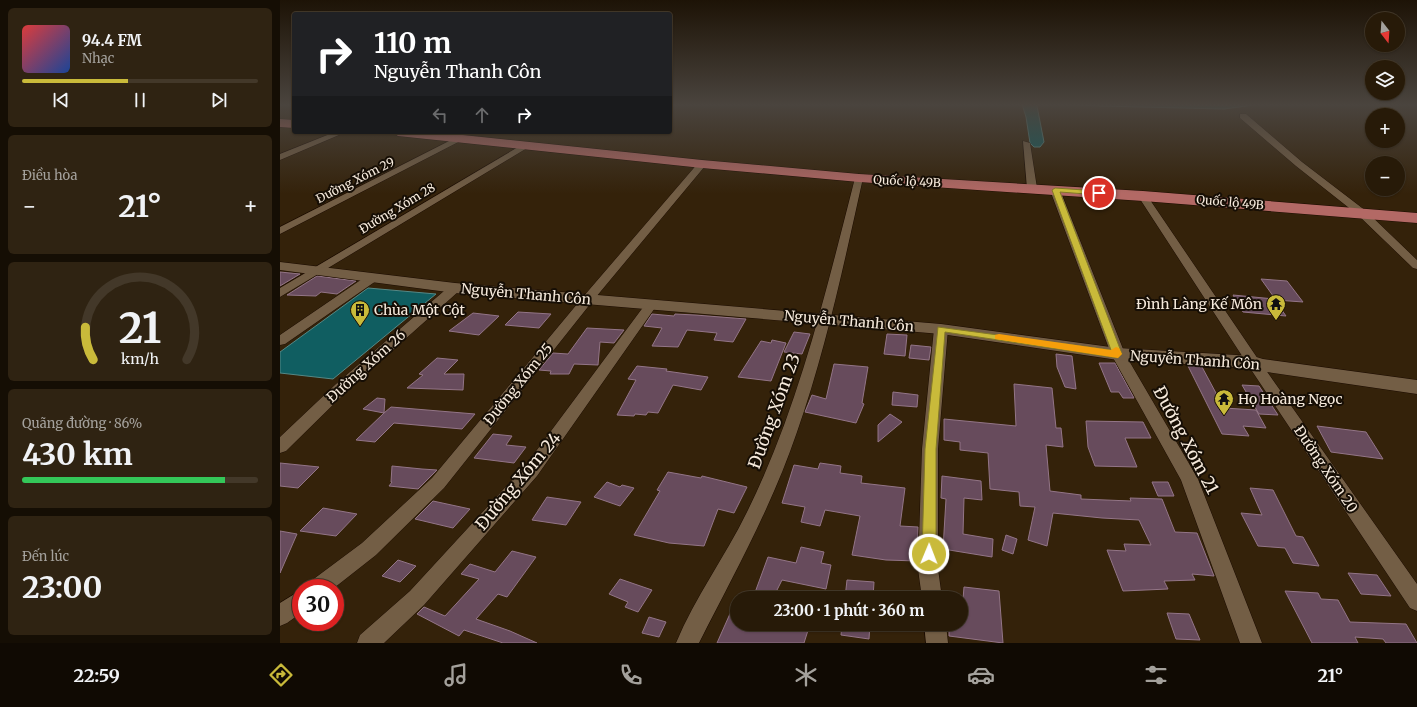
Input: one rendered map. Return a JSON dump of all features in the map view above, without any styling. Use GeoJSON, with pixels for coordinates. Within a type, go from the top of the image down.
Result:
{"type":"FeatureCollection","features":[{"type":"Feature","properties":{"kind":"main road","name":"Quốc lộ 49B"},"geometry":{"type":"LineString","coordinates":[[419,134],[702,164],[859,178],[1032,188],[1417,218]]}},
{"type":"Feature","properties":{"kind":"street"},"geometry":{"type":"LineString","coordinates":[[280,158],[337,134]]}},
{"type":"Feature","properties":{"kind":"street"},"geometry":{"type":"LineString","coordinates":[[1265,134],[1299,164],[1362,213],[1417,266]]}},
{"type":"Feature","properties":{"kind":"street","name":"Đường Xóm 29"},"geometry":{"type":"LineString","coordinates":[[280,231],[462,138]]}},
{"type":"Feature","properties":{"kind":"street"},"geometry":{"type":"LineString","coordinates":[[1026,143],[1032,188]]}},
{"type":"Feature","properties":{"kind":"street","name":"Đường Xóm 28"},"geometry":{"type":"LineString","coordinates":[[280,293],[528,145]]}},
{"type":"Feature","properties":{"kind":"street","name":"Đường Xóm 25"},"geometry":{"type":"LineString","coordinates":[[330,579],[369,549],[438,483],[587,300],[702,164]]}},
{"type":"Feature","properties":{"kind":"street","name":"Đường Xóm 23"},"geometry":{"type":"LineString","coordinates":[[687,643],[755,515],[789,433],[825,320],[859,178]]}},
{"type":"Feature","properties":{"kind":"street","name":"Đường Xóm 21"},"geometry":{"type":"LineString","coordinates":[[1055,190],[1118,354],[1189,479],[1251,643]]}},
{"type":"Feature","properties":{"kind":"street","name":"Đường Xóm 20"},"geometry":{"type":"LineString","coordinates":[[1143,196],[1253,362],[1417,601]]}},
{"type":"Feature","properties":{"kind":"street","name":"Nguyễn Thanh Côn"},"geometry":{"type":"LineString","coordinates":[[280,266],[454,288],[941,329],[1118,354],[1253,362],[1260,365],[1417,387]]}},
{"type":"Feature","properties":{"kind":"street"},"geometry":{"type":"LineString","coordinates":[[280,341],[372,278]]}},
{"type":"Feature","properties":{"kind":"street","name":"Đường Xóm 26"},"geometry":{"type":"LineString","coordinates":[[280,447],[341,388],[454,288]]}},
{"type":"Feature","properties":{"kind":"street","name":"Đường Xóm 24"},"geometry":{"type":"LineString","coordinates":[[368,643],[417,598],[531,471],[651,305]]}},
{"type":"Feature","properties":{"kind":"street"},"geometry":{"type":"LineString","coordinates":[[931,591],[928,569],[930,449],[941,329]]}},
{"type":"Feature","properties":{"kind":"street"},"geometry":{"type":"LineString","coordinates":[[280,616],[292,607]]}},
{"type":"Feature","properties":{"kind":"street"},"geometry":{"type":"LineString","coordinates":[[936,631],[937,643]]}},
{"type":"Feature","properties":{"kind":"water"},"geometry":{"type":"Polygon","coordinates":[[[1029,134],[1042,134],[1044,142],[1040,147],[1034,147],[1030,143],[1029,134]]]}},
{"type":"Feature","properties":{"kind":"water"},"geometry":{"type":"Polygon","coordinates":[[[368,288],[436,294],[333,379],[280,373],[280,352],[368,288]]]}},
{"type":"Feature","properties":{"kind":"building"},"geometry":{"type":"Polygon","coordinates":[[[280,272],[300,274],[280,286],[280,272]]]}},
{"type":"Feature","properties":{"kind":"building"},"geometry":{"type":"Polygon","coordinates":[[[317,276],[356,281],[337,294],[321,292],[316,296],[287,295],[317,276]]]}},
{"type":"Feature","properties":{"kind":"building"},"geometry":{"type":"Polygon","coordinates":[[[1261,279],[1287,281],[1303,302],[1276,300],[1261,279]]]}},
{"type":"Feature","properties":{"kind":"building"},"geometry":{"type":"Polygon","coordinates":[[[1233,295],[1274,299],[1286,316],[1243,312],[1233,295]]]}},
{"type":"Feature","properties":{"kind":"building"},"geometry":{"type":"Polygon","coordinates":[[[518,312],[551,314],[539,328],[505,325],[518,312]]]}},
{"type":"Feature","properties":{"kind":"building"},"geometry":{"type":"Polygon","coordinates":[[[473,313],[499,316],[479,335],[449,331],[473,313]]]}},
{"type":"Feature","properties":{"kind":"building"},"geometry":{"type":"Polygon","coordinates":[[[652,314],[674,316],[675,314],[695,315],[746,319],[733,342],[714,340],[717,333],[687,330],[678,347],[652,346],[662,328],[644,326],[652,314]]]}},
{"type":"Feature","properties":{"kind":"building"},"geometry":{"type":"Polygon","coordinates":[[[587,328],[624,330],[614,343],[600,342],[598,365],[574,364],[569,374],[550,374],[551,371],[539,370],[553,353],[568,354],[587,328]]]}},
{"type":"Feature","properties":{"kind":"building"},"geometry":{"type":"Polygon","coordinates":[[[794,332],[810,334],[802,354],[784,352],[794,332]]]}},
{"type":"Feature","properties":{"kind":"building"},"geometry":{"type":"Polygon","coordinates":[[[887,334],[907,335],[905,356],[884,354],[887,334]]]}},
{"type":"Feature","properties":{"kind":"building"},"geometry":{"type":"Polygon","coordinates":[[[772,340],[786,343],[771,381],[738,377],[761,341],[771,343],[772,340]]]}},
{"type":"Feature","properties":{"kind":"building"},"geometry":{"type":"Polygon","coordinates":[[[911,345],[931,347],[929,360],[909,358],[911,345]]]}},
{"type":"Feature","properties":{"kind":"building"},"geometry":{"type":"Polygon","coordinates":[[[1056,354],[1072,356],[1076,389],[1065,387],[1057,367],[1056,354]]]}},
{"type":"Feature","properties":{"kind":"building"},"geometry":{"type":"Polygon","coordinates":[[[437,358],[458,360],[444,374],[464,374],[463,390],[407,388],[423,375],[419,374],[437,358]]]}},
{"type":"Feature","properties":{"kind":"building"},"geometry":{"type":"Polygon","coordinates":[[[1099,363],[1115,363],[1134,398],[1123,398],[1119,392],[1111,392],[1099,363]]]}},
{"type":"Feature","properties":{"kind":"building"},"geometry":{"type":"Polygon","coordinates":[[[834,364],[868,367],[862,403],[864,404],[856,423],[805,412],[812,395],[826,399],[834,364]]]}},
{"type":"Feature","properties":{"kind":"building"},"geometry":{"type":"Polygon","coordinates":[[[637,366],[667,369],[666,371],[708,377],[701,390],[673,385],[658,413],[648,412],[646,415],[635,414],[634,416],[617,415],[636,380],[628,379],[637,366]]]}},
{"type":"Feature","properties":{"kind":"building"},"geometry":{"type":"Polygon","coordinates":[[[1188,366],[1202,367],[1224,408],[1256,410],[1266,428],[1243,426],[1249,436],[1222,434],[1188,366]]]}},
{"type":"Feature","properties":{"kind":"building"},"geometry":{"type":"Polygon","coordinates":[[[1014,384],[1052,388],[1056,428],[1061,428],[1063,447],[1046,445],[1050,491],[1081,495],[1081,499],[1131,501],[1130,498],[1162,499],[1175,532],[1197,533],[1214,576],[1192,574],[1195,580],[1164,581],[1168,589],[1123,591],[1107,550],[1126,551],[1124,544],[1151,545],[1139,520],[1053,513],[1047,546],[1028,540],[1035,507],[1020,506],[1019,492],[990,489],[988,453],[960,450],[960,442],[944,440],[944,419],[1016,426],[1014,384]]]}},
{"type":"Feature","properties":{"kind":"building"},"geometry":{"type":"Polygon","coordinates":[[[1242,385],[1259,386],[1278,415],[1259,414],[1242,385]]]}},
{"type":"Feature","properties":{"kind":"building"},"geometry":{"type":"Polygon","coordinates":[[[893,392],[918,395],[917,407],[892,405],[893,392]]]}},
{"type":"Feature","properties":{"kind":"building"},"geometry":{"type":"Polygon","coordinates":[[[377,398],[385,399],[384,413],[363,409],[377,398]]]}},
{"type":"Feature","properties":{"kind":"building"},"geometry":{"type":"Polygon","coordinates":[[[391,407],[475,414],[462,429],[394,423],[375,442],[356,440],[391,407]]]}},
{"type":"Feature","properties":{"kind":"building"},"geometry":{"type":"Polygon","coordinates":[[[890,414],[902,422],[878,442],[878,425],[890,414]]]}},
{"type":"Feature","properties":{"kind":"building"},"geometry":{"type":"Polygon","coordinates":[[[1086,421],[1143,422],[1151,438],[1125,438],[1137,467],[1095,466],[1088,447],[1086,421]]]}},
{"type":"Feature","properties":{"kind":"building"},"geometry":{"type":"Polygon","coordinates":[[[1317,426],[1366,432],[1383,459],[1331,452],[1317,426]]]}},
{"type":"Feature","properties":{"kind":"building"},"geometry":{"type":"Polygon","coordinates":[[[493,434],[512,436],[506,445],[526,447],[514,463],[474,458],[493,434]]]}},
{"type":"Feature","properties":{"kind":"building"},"geometry":{"type":"Polygon","coordinates":[[[280,463],[319,467],[298,488],[280,486],[280,463]]]}},
{"type":"Feature","properties":{"kind":"building"},"geometry":{"type":"Polygon","coordinates":[[[820,463],[841,466],[840,473],[862,476],[861,483],[905,488],[900,526],[918,527],[917,561],[886,560],[852,555],[860,516],[825,510],[820,526],[801,522],[805,507],[782,503],[794,465],[818,469],[820,463]]]}},
{"type":"Feature","properties":{"kind":"building"},"geometry":{"type":"Polygon","coordinates":[[[392,466],[437,470],[418,489],[389,486],[392,482],[392,466]]]}},
{"type":"Feature","properties":{"kind":"building"},"geometry":{"type":"Polygon","coordinates":[[[668,472],[701,478],[702,476],[747,487],[734,513],[718,509],[704,546],[669,543],[634,535],[660,491],[657,490],[668,472]]]}},
{"type":"Feature","properties":{"kind":"building"},"geometry":{"type":"Polygon","coordinates":[[[942,476],[981,481],[982,500],[964,498],[963,534],[993,539],[992,557],[943,549],[946,499],[941,498],[942,476]]]}},
{"type":"Feature","properties":{"kind":"building"},"geometry":{"type":"Polygon","coordinates":[[[607,482],[620,487],[622,485],[634,488],[620,506],[594,497],[607,482]]]}},
{"type":"Feature","properties":{"kind":"building"},"geometry":{"type":"Polygon","coordinates":[[[1152,482],[1168,482],[1174,496],[1158,496],[1152,482]]]}},
{"type":"Feature","properties":{"kind":"building"},"geometry":{"type":"Polygon","coordinates":[[[1250,488],[1273,490],[1296,536],[1303,537],[1319,566],[1293,563],[1285,548],[1258,546],[1241,513],[1262,515],[1250,488]]]}},
{"type":"Feature","properties":{"kind":"building"},"geometry":{"type":"Polygon","coordinates":[[[547,497],[581,502],[566,525],[532,520],[547,497]]]}},
{"type":"Feature","properties":{"kind":"building"},"geometry":{"type":"Polygon","coordinates":[[[433,501],[470,509],[453,528],[415,519],[433,501]]]}},
{"type":"Feature","properties":{"kind":"building"},"geometry":{"type":"Polygon","coordinates":[[[323,508],[357,514],[336,536],[300,531],[323,508]]]}},
{"type":"Feature","properties":{"kind":"building"},"geometry":{"type":"Polygon","coordinates":[[[280,531],[297,534],[280,573],[280,531]]]}},
{"type":"Feature","properties":{"kind":"building"},"geometry":{"type":"Polygon","coordinates":[[[1006,535],[1017,539],[1013,554],[1002,550],[1006,535]]]}},
{"type":"Feature","properties":{"kind":"building"},"geometry":{"type":"Polygon","coordinates":[[[801,547],[824,552],[821,563],[831,565],[826,589],[782,580],[776,591],[756,591],[768,557],[796,563],[801,547]]]}},
{"type":"Feature","properties":{"kind":"building"},"geometry":{"type":"Polygon","coordinates":[[[512,551],[536,557],[507,597],[498,594],[476,619],[510,631],[537,643],[503,643],[464,630],[459,636],[417,614],[424,607],[445,616],[479,579],[461,574],[470,564],[495,572],[512,551]]]}},
{"type":"Feature","properties":{"kind":"building"},"geometry":{"type":"Polygon","coordinates":[[[398,560],[416,566],[400,582],[382,576],[398,560]]]}},
{"type":"Feature","properties":{"kind":"building"},"geometry":{"type":"Polygon","coordinates":[[[1348,573],[1377,575],[1391,596],[1361,594],[1348,573]]]}},
{"type":"Feature","properties":{"kind":"building"},"geometry":{"type":"Polygon","coordinates":[[[620,579],[652,590],[638,612],[625,607],[628,602],[609,594],[620,579]]]}},
{"type":"Feature","properties":{"kind":"building"},"geometry":{"type":"Polygon","coordinates":[[[847,580],[874,582],[873,591],[846,591],[847,580]]]}},
{"type":"Feature","properties":{"kind":"building"},"geometry":{"type":"Polygon","coordinates":[[[964,587],[999,591],[1003,643],[949,636],[949,631],[968,631],[968,591],[964,591],[964,587]]]}},
{"type":"Feature","properties":{"kind":"building"},"geometry":{"type":"Polygon","coordinates":[[[1285,591],[1318,593],[1321,599],[1338,600],[1350,622],[1406,624],[1417,643],[1386,643],[1383,639],[1355,637],[1358,643],[1312,643],[1285,591]]]}},
{"type":"Feature","properties":{"kind":"building"},"geometry":{"type":"Polygon","coordinates":[[[1167,613],[1189,614],[1200,640],[1176,639],[1167,613]]]}},
{"type":"Feature","properties":{"kind":"building"},"geometry":{"type":"Polygon","coordinates":[[[730,614],[730,631],[808,631],[804,643],[717,643],[730,614]]]}},
{"type":"Feature","properties":{"kind":"building"},"geometry":{"type":"Polygon","coordinates":[[[649,617],[666,622],[659,637],[642,633],[649,617]]]}},
{"type":"Feature","properties":{"kind":"building"},"geometry":{"type":"Polygon","coordinates":[[[841,631],[870,631],[869,639],[841,635],[841,631]]]}},
{"type":"Feature","properties":{"kind":"slow traffic"},"geometry":{"type":"LineString","coordinates":[[999,337],[1118,354],[1116,350]]}},
{"type":"Feature","properties":{"kind":"place","name":"Đình Làng Kế Môn"},"geometry":{"type":"Point","coordinates":[1276,321]}},
{"type":"Feature","properties":{"kind":"place","name":"Chùa Một Cột"},"geometry":{"type":"Point","coordinates":[360,327]}},
{"type":"Feature","properties":{"kind":"place","name":"Họ Hoàng Ngọc"},"geometry":{"type":"Point","coordinates":[1224,416]}},
{"type":"Feature","properties":{"kind":"route"},"geometry":{"type":"LineString","coordinates":[[929,554],[930,449],[941,329],[1118,354],[1055,190],[1099,193]]}}]}
